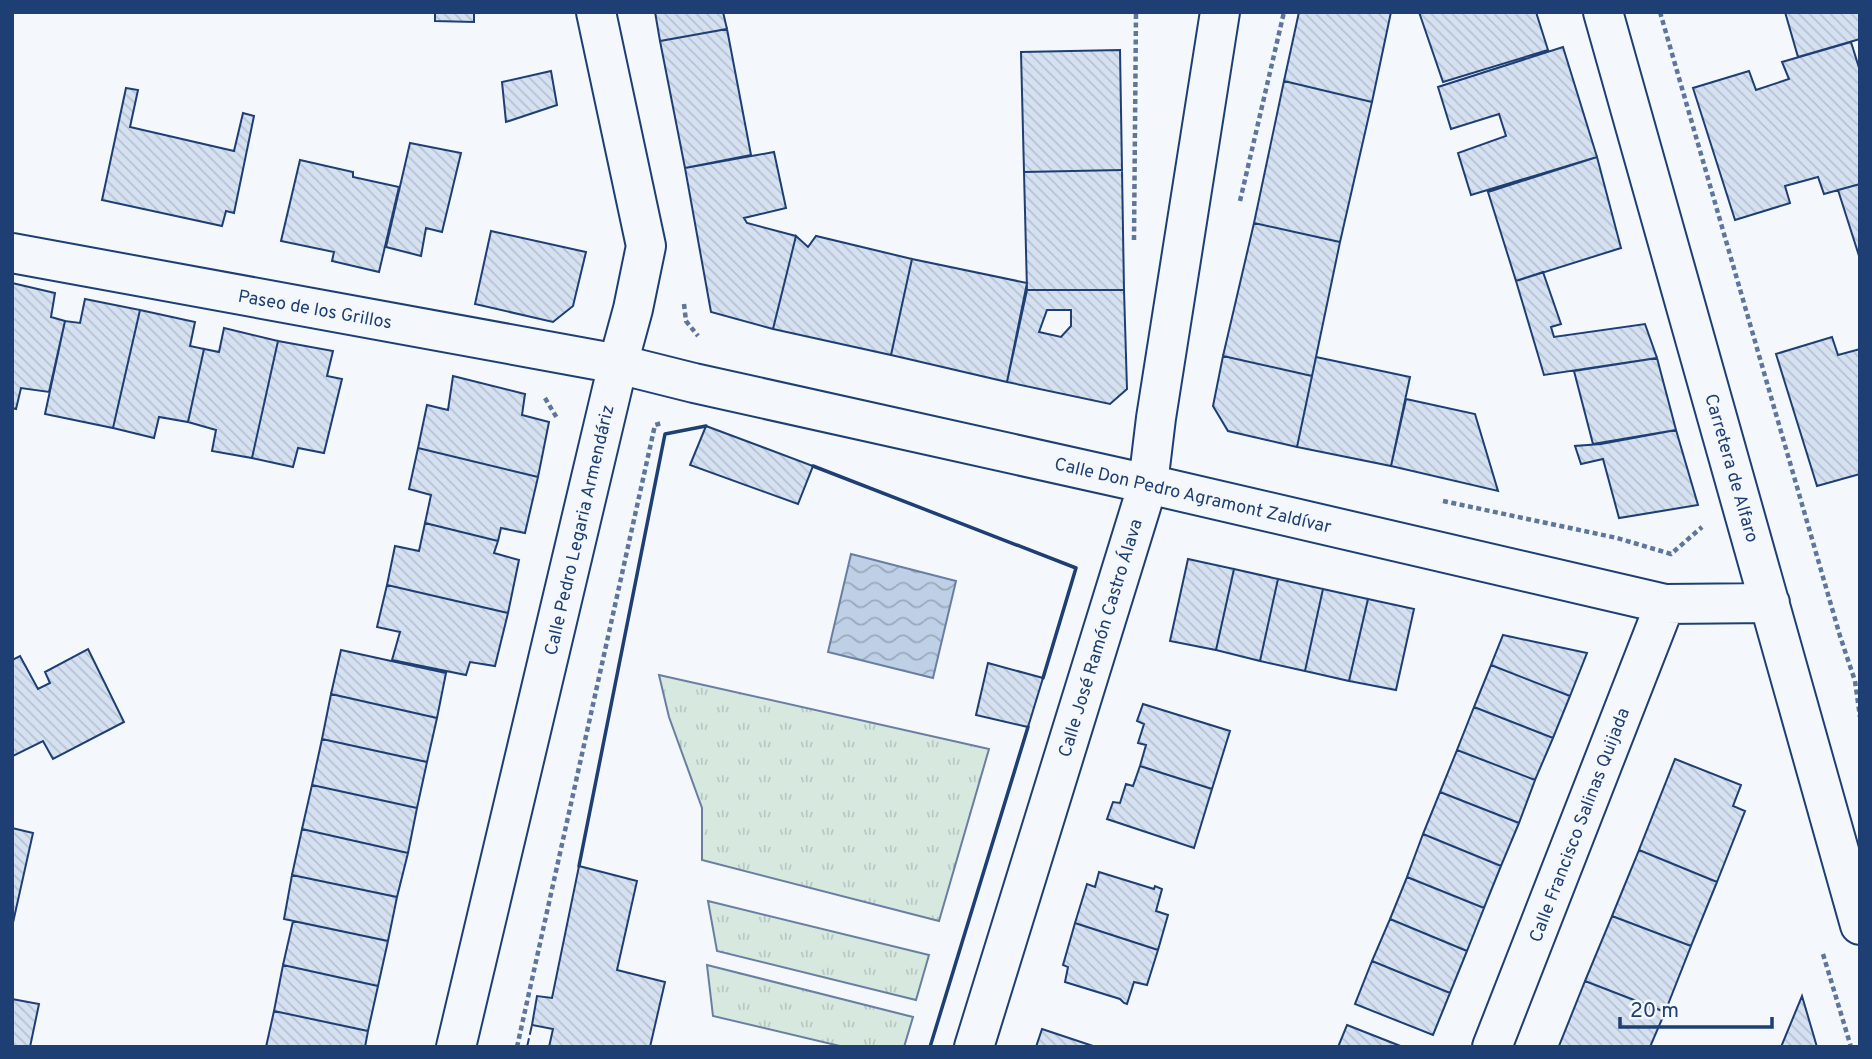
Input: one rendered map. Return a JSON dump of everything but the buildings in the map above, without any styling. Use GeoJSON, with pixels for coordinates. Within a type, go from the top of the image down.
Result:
{"type":"FeatureCollection","features":[{"type":"Feature","properties":{"kind":"street","name":"Calle Pedro Legaria Armendáriz"},"geometry":{"type":"LineString","coordinates":[[456,1047],[646,246],[596,12]]}},
{"type":"Feature","properties":{"kind":"street","name":"Calle José Ramón Castro Álava"},"geometry":{"type":"LineString","coordinates":[[975,1047],[1148,484],[1220,12]]}},
{"type":"Feature","properties":{"kind":"street","name":"Carretera de Alfaro"},"geometry":{"type":"LineString","coordinates":[[1603,12],[1860,925]]}},
{"type":"Feature","properties":{"kind":"street","name":"Paseo de los Grillos"},"geometry":{"type":"LineString","coordinates":[[12,253],[618,364]]}},
{"type":"Feature","properties":{"kind":"street","name":"Calle Don Pedro Agramont Zaldívar"},"geometry":{"type":"LineString","coordinates":[[618,364],[1665,604],[1770,603]]}},
{"type":"Feature","properties":{"kind":"street","name":"Calle Francisco Salinas Quijada"},"geometry":{"type":"LineString","coordinates":[[1492,1047],[1665,604]]}},
{"type":"Feature","properties":{"kind":"path"},"geometry":{"type":"LineString","coordinates":[[1134,248],[1136,12]]}},
{"type":"Feature","properties":{"kind":"path"},"geometry":{"type":"LineString","coordinates":[[1238,212],[1283,12]]}},
{"type":"Feature","properties":{"kind":"path"},"geometry":{"type":"LineString","coordinates":[[1660,12],[1855,681],[1860,717]]}},
{"type":"Feature","properties":{"kind":"path"},"geometry":{"type":"LineString","coordinates":[[682,295],[686,321],[703,341]]}},
{"type":"Feature","properties":{"kind":"path"},"geometry":{"type":"LineString","coordinates":[[539,389],[559,421]]}},
{"type":"Feature","properties":{"kind":"path"},"geometry":{"type":"LineString","coordinates":[[517,1047],[655,425],[665,422]]}},
{"type":"Feature","properties":{"kind":"path"},"geometry":{"type":"LineString","coordinates":[[1441,501],[1617,538]]}},
{"type":"Feature","properties":{"kind":"green space"},"geometry":{"type":"Polygon","coordinates":[[[659,675],[989,749],[939,921],[702,860],[702,808],[669,717],[659,675]]]}},
{"type":"Feature","properties":{"kind":"green space"},"geometry":{"type":"Polygon","coordinates":[[[708,901],[929,955],[916,1000],[717,951],[708,901]]]}},
{"type":"Feature","properties":{"kind":"green space"},"geometry":{"type":"Polygon","coordinates":[[[707,965],[913,1017],[904,1047],[844,1047],[713,1016],[707,965]]]}},
{"type":"Feature","properties":{"kind":"water"},"geometry":{"type":"Polygon","coordinates":[[[851,554],[956,581],[933,678],[828,652],[851,554]]]}},
{"type":"Feature","properties":{"kind":"fence"},"geometry":{"type":"LineString","coordinates":[[527,1047],[532,1025]]}},
{"type":"Feature","properties":{"kind":"wall"},"geometry":{"type":"LineString","coordinates":[[579,866],[665,434],[706,426]]}},
{"type":"Feature","properties":{"kind":"wall"},"geometry":{"type":"LineString","coordinates":[[813,466],[1076,568],[1043,678]]}},
{"type":"Feature","properties":{"kind":"wall"},"geometry":{"type":"LineString","coordinates":[[930,1047],[1028,727]]}}]}
